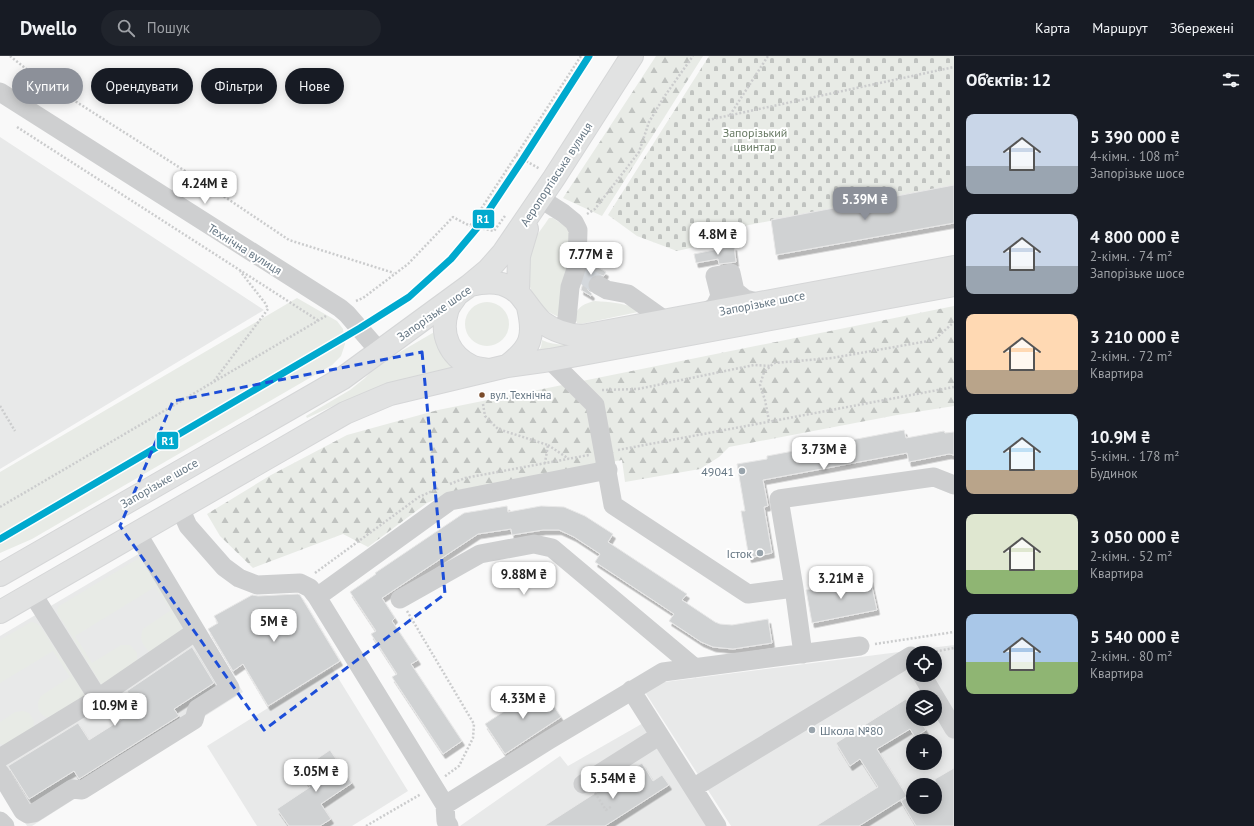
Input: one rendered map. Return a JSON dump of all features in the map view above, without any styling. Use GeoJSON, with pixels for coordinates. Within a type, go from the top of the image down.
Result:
{"type":"FeatureCollection","features":[{"type":"Feature","properties":{"kind":"main road","name":"Аеропортівська вулиця"},"geometry":{"type":"LineString","coordinates":[[463,290],[488,270],[503,253],[541,199],[632,56]]}},
{"type":"Feature","properties":{"kind":"main road"},"geometry":{"type":"LineString","coordinates":[[463,290],[447,310],[444,327],[448,344],[458,358],[473,367],[498,368],[520,356],[530,341],[532,324],[523,300],[518,268],[522,244],[541,199]]}},
{"type":"Feature","properties":{"kind":"main road","name":"Запорізьке шосе"},"geometry":{"type":"LineString","coordinates":[[0,575],[343,378],[463,290],[487,282],[504,284],[523,300],[543,322],[561,332],[582,336],[954,268]]}},
{"type":"Feature","properties":{"kind":"main road","name":"Запорізьке шосе"},"geometry":{"type":"LineString","coordinates":[[0,612],[345,413],[390,394],[498,368],[550,360],[954,285]]}},
{"type":"Feature","properties":{"kind":"street","name":"Технічна вулиця"},"geometry":{"type":"LineString","coordinates":[[0,92],[340,308],[380,352]]}},
{"type":"Feature","properties":{"kind":"street"},"geometry":{"type":"LineString","coordinates":[[541,199],[574,222],[578,230],[580,270],[570,287],[567,319],[561,332]]}},
{"type":"Feature","properties":{"kind":"street"},"geometry":{"type":"LineString","coordinates":[[706,313],[715,306],[720,296],[716,276],[723,274],[731,273],[735,291],[745,299],[760,303]]}},
{"type":"Feature","properties":{"kind":"street"},"geometry":{"type":"LineString","coordinates":[[598,284],[607,290],[628,294],[666,321]]}},
{"type":"Feature","properties":{"kind":"street"},"geometry":{"type":"LineString","coordinates":[[550,360],[595,405],[608,470],[613,505],[748,594],[794,588]]}},
{"type":"Feature","properties":{"kind":"street"},"geometry":{"type":"LineString","coordinates":[[317,597],[450,501],[608,470]]}},
{"type":"Feature","properties":{"kind":"street"},"geometry":{"type":"LineString","coordinates":[[803,654],[794,588],[779,499],[934,477],[954,485]]}},
{"type":"Feature","properties":{"kind":"street"},"geometry":{"type":"LineString","coordinates":[[180,508],[188,526],[224,567],[240,578],[257,585],[300,583],[310,588],[445,805],[446,821],[449,826]]}},
{"type":"Feature","properties":{"kind":"street"},"geometry":{"type":"LineString","coordinates":[[0,773],[22,811],[28,814],[34,813],[72,789],[82,790],[194,720],[197,709],[230,688],[137,533]]}},
{"type":"Feature","properties":{"kind":"street"},"geometry":{"type":"LineString","coordinates":[[400,599],[480,554],[534,544],[552,548],[694,668]]}},
{"type":"Feature","properties":{"kind":"street"},"geometry":{"type":"LineString","coordinates":[[32,593],[98,698]]}},
{"type":"Feature","properties":{"kind":"street"},"geometry":{"type":"LineString","coordinates":[[0,758],[98,698],[196,631]]}},
{"type":"Feature","properties":{"kind":"street"},"geometry":{"type":"LineString","coordinates":[[445,805],[631,690],[663,672],[860,646]]}},
{"type":"Feature","properties":{"kind":"street"},"geometry":{"type":"LineString","coordinates":[[693,788],[906,658]]}},
{"type":"Feature","properties":{"kind":"street"},"geometry":{"type":"LineString","coordinates":[[631,690],[717,826]]}},
{"type":"Feature","properties":{"kind":"street"},"geometry":{"type":"LineString","coordinates":[[942,709],[954,729]]}},
{"type":"Feature","properties":{"kind":"street"},"geometry":{"type":"LineString","coordinates":[[585,782],[659,736]]}},
{"type":"Feature","properties":{"kind":"street"},"geometry":{"type":"LineString","coordinates":[[0,821],[5,826]]}},
{"type":"Feature","properties":{"kind":"path"},"geometry":{"type":"LineString","coordinates":[[10,56],[34,75],[204,183],[289,240],[395,274]]}},
{"type":"Feature","properties":{"kind":"path"},"geometry":{"type":"LineString","coordinates":[[470,226],[581,56]]}},
{"type":"Feature","properties":{"kind":"path"},"geometry":{"type":"LineString","coordinates":[[578,230],[588,212],[595,209],[639,152],[649,122],[664,97],[693,56]]}},
{"type":"Feature","properties":{"kind":"path"},"geometry":{"type":"LineString","coordinates":[[730,116],[768,56]]}},
{"type":"Feature","properties":{"kind":"path"},"geometry":{"type":"LineString","coordinates":[[708,120],[954,67]]}},
{"type":"Feature","properties":{"kind":"path"},"geometry":{"type":"LineString","coordinates":[[18,127],[319,321]]}},
{"type":"Feature","properties":{"kind":"path"},"geometry":{"type":"LineString","coordinates":[[516,155],[542,170]]}},
{"type":"Feature","properties":{"kind":"path"},"geometry":{"type":"LineString","coordinates":[[0,507],[340,308],[363,298],[408,264],[453,217],[470,226],[494,231],[505,216]]}},
{"type":"Feature","properties":{"kind":"path"},"geometry":{"type":"LineString","coordinates":[[213,383],[268,309],[238,269]]}},
{"type":"Feature","properties":{"kind":"path"},"geometry":{"type":"LineString","coordinates":[[769,421],[765,400],[760,385],[764,372],[774,363],[832,358],[934,340],[954,322]]}},
{"type":"Feature","properties":{"kind":"path"},"geometry":{"type":"LineString","coordinates":[[582,393],[597,390],[638,389],[754,365],[771,366]]}},
{"type":"Feature","properties":{"kind":"path"},"geometry":{"type":"LineString","coordinates":[[483,404],[485,416],[498,429],[548,445],[569,459]]}},
{"type":"Feature","properties":{"kind":"path"},"geometry":{"type":"LineString","coordinates":[[0,406],[15,431]]}},
{"type":"Feature","properties":{"kind":"path"},"geometry":{"type":"LineString","coordinates":[[545,463],[548,445]]}},
{"type":"Feature","properties":{"kind":"path"},"geometry":{"type":"LineString","coordinates":[[366,826],[433,786],[459,766],[473,738],[474,724],[400,599]]}},
{"type":"Feature","properties":{"kind":"path"},"geometry":{"type":"LineString","coordinates":[[860,646],[954,632]]}},
{"type":"Feature","properties":{"kind":"path"},"geometry":{"type":"LineString","coordinates":[[942,650],[954,648]]}},
{"type":"Feature","properties":{"kind":"path"},"geometry":{"type":"LineString","coordinates":[[585,782],[606,810],[612,806]]}},
{"type":"Feature","properties":{"kind":"highlighted area"},"geometry":{"type":"Polygon","coordinates":[[[422,352],[445,594],[264,730],[120,526],[173,401],[422,352]]]}},
{"type":"Feature","properties":{"kind":"shaded area"},"geometry":{"type":"Polygon","coordinates":[[[0,137],[264,310],[0,469],[0,137]]]}},
{"type":"Feature","properties":{"kind":"shaded area"},"geometry":{"type":"Polygon","coordinates":[[[152,546],[243,692],[32,826],[27,826],[0,781],[0,636],[152,546]]]}},
{"type":"Feature","properties":{"kind":"shaded area","name":"Школа №80"},"geometry":{"type":"Polygon","coordinates":[[[954,645],[954,826],[731,826],[643,689],[649,684],[906,651],[906,682],[942,682],[942,647],[954,645]]]}},
{"type":"Feature","properties":{"kind":"shaded area"},"geometry":{"type":"Polygon","coordinates":[[[332,668],[408,791],[352,826],[257,826],[207,746],[332,668]]]}},
{"type":"Feature","properties":{"kind":"shaded area"},"geometry":{"type":"Polygon","coordinates":[[[645,722],[709,826],[460,826],[560,756],[568,766],[645,722]]]}},
{"type":"Feature","properties":{"kind":"green space"},"geometry":{"type":"Polygon","coordinates":[[[656,56],[703,56],[602,216],[563,198],[656,56]]]}},
{"type":"Feature","properties":{"kind":"green space","name":"Запорізький цвинтар"},"geometry":{"type":"Polygon","coordinates":[[[709,56],[954,56],[954,185],[744,226],[708,244],[677,251],[637,236],[608,215],[709,56]]]}},
{"type":"Feature","properties":{"kind":"green space"},"geometry":{"type":"Polygon","coordinates":[[[549,218],[553,218],[569,229],[573,237],[562,318],[542,307],[537,301],[531,290],[527,269],[530,247],[549,218]]]}},
{"type":"Feature","properties":{"kind":"green space"},"geometry":{"type":"Polygon","coordinates":[[[297,298],[337,321],[343,329],[345,344],[341,356],[332,365],[32,539],[0,553],[0,472],[297,298]]]}},
{"type":"Feature","properties":{"kind":"green space"},"geometry":{"type":"Polygon","coordinates":[[[595,301],[626,305],[636,308],[638,312],[581,324],[577,323],[577,311],[583,305],[595,301]]]}},
{"type":"Feature","properties":{"kind":"green space"},"geometry":{"type":"Polygon","coordinates":[[[483,302],[491,302],[503,308],[509,320],[509,328],[503,340],[491,346],[483,346],[471,340],[465,328],[465,320],[471,308],[483,302]]]}},
{"type":"Feature","properties":{"kind":"green space"},"geometry":{"type":"Polygon","coordinates":[[[954,306],[954,406],[897,415],[729,447],[719,457],[700,469],[625,482],[622,460],[445,495],[427,503],[368,547],[343,534],[253,568],[220,536],[207,514],[271,475],[347,435],[438,410],[954,306]]]}},
{"type":"Feature","properties":{"kind":"green space"},"geometry":{"type":"Polygon","coordinates":[[[436,331],[457,366],[375,389],[307,418],[306,416],[350,390],[365,378],[376,366],[436,331]]]}},
{"type":"Feature","properties":{"kind":"green space"},"geometry":{"type":"Polygon","coordinates":[[[542,340],[561,344],[580,343],[536,354],[541,347],[542,340]]]}},
{"type":"Feature","properties":{"kind":"green space"},"geometry":{"type":"Polygon","coordinates":[[[141,557],[182,625],[183,630],[150,652],[143,644],[141,636],[143,629],[171,610],[155,587],[75,636],[92,663],[121,645],[130,645],[137,653],[137,663],[101,684],[57,610],[59,606],[141,557]]]}},
{"type":"Feature","properties":{"kind":"green space"},"geometry":{"type":"Polygon","coordinates":[[[31,622],[36,623],[41,627],[86,697],[49,718],[42,715],[40,712],[38,706],[39,699],[41,696],[70,677],[53,651],[0,683],[0,640],[31,622]]]}},
{"type":"Feature","properties":{"kind":"green space"},"geometry":{"type":"Polygon","coordinates":[[[23,711],[29,713],[34,721],[33,729],[5,745],[0,744],[0,722],[15,712],[23,711]]]}},
{"type":"Feature","properties":{"kind":"building"},"geometry":{"type":"Polygon","coordinates":[[[954,185],[954,223],[776,255],[771,220],[954,185]]]}},
{"type":"Feature","properties":{"kind":"building"},"geometry":{"type":"Polygon","coordinates":[[[734,246],[736,262],[719,264],[718,259],[696,263],[694,254],[734,246]]]}},
{"type":"Feature","properties":{"kind":"building"},"geometry":{"type":"Polygon","coordinates":[[[589,262],[606,272],[604,276],[597,274],[593,275],[589,279],[587,286],[588,290],[592,294],[591,296],[581,290],[589,262]]]}},
{"type":"Feature","properties":{"kind":"building"},"geometry":{"type":"Polygon","coordinates":[[[904,430],[906,438],[944,431],[945,433],[954,432],[954,455],[949,454],[909,462],[907,453],[763,480],[768,506],[764,507],[772,553],[749,558],[741,511],[745,511],[737,464],[767,459],[767,456],[904,430]]]}},
{"type":"Feature","properties":{"kind":"building"},"geometry":{"type":"Polygon","coordinates":[[[507,506],[508,512],[541,506],[564,507],[585,516],[613,534],[608,542],[687,594],[682,600],[715,622],[732,625],[768,619],[772,643],[733,649],[713,647],[701,642],[669,621],[674,614],[595,562],[600,554],[574,537],[559,530],[543,530],[512,535],[511,529],[478,534],[382,598],[395,618],[392,621],[418,660],[411,664],[462,741],[443,754],[392,677],[397,674],[371,634],[376,631],[350,592],[376,574],[375,573],[464,513],[507,506]]]}},
{"type":"Feature","properties":{"kind":"building"},"geometry":{"type":"Polygon","coordinates":[[[870,578],[877,610],[812,623],[806,590],[870,578]]]}},
{"type":"Feature","properties":{"kind":"building"},"geometry":{"type":"Polygon","coordinates":[[[298,594],[340,661],[268,706],[243,664],[233,671],[208,629],[218,623],[214,616],[252,595],[298,594]]]}},
{"type":"Feature","properties":{"kind":"building"},"geometry":{"type":"Polygon","coordinates":[[[192,647],[214,683],[174,709],[179,716],[79,779],[74,771],[29,799],[8,766],[78,723],[89,740],[138,709],[127,691],[192,647]]]}},
{"type":"Feature","properties":{"kind":"building"},"geometry":{"type":"Polygon","coordinates":[[[541,687],[561,717],[505,754],[485,724],[541,687]]]}},
{"type":"Feature","properties":{"kind":"building"},"geometry":{"type":"Polygon","coordinates":[[[906,699],[906,726],[924,726],[926,730],[920,734],[913,734],[910,729],[877,749],[906,797],[859,826],[816,826],[878,787],[860,759],[850,766],[836,743],[906,699]]]}},
{"type":"Feature","properties":{"kind":"building"},"geometry":{"type":"Polygon","coordinates":[[[330,750],[352,783],[321,804],[331,819],[320,826],[289,826],[277,809],[310,787],[299,771],[330,750]]]}},
{"type":"Feature","properties":{"kind":"building"},"geometry":{"type":"Polygon","coordinates":[[[642,763],[653,781],[662,775],[669,785],[605,826],[544,826],[642,763]]]}},
{"type":"Feature","properties":{"kind":"building"},"geometry":{"type":"Polygon","coordinates":[[[954,768],[954,826],[916,826],[909,814],[942,814],[942,778],[937,778],[954,768]]]}},
{"type":"Feature","properties":{"kind":"building"},"geometry":{"type":"Polygon","coordinates":[[[906,798],[906,809],[901,801],[906,798]]]}},
{"type":"Feature","properties":{"kind":"tunnel"},"geometry":{"type":"LineString","coordinates":[[582,273],[598,285]]}},
{"type":"Feature","properties":{"kind":"transit line","name":"R1"},"geometry":{"type":"LineString","coordinates":[[0,539],[360,328],[409,297],[451,259],[477,228],[589,56]]}},
{"type":"Feature","properties":{"kind":"place","name":"вул. Технічна"},"geometry":{"type":"Point","coordinates":[482,395]}},
{"type":"Feature","properties":{"kind":"place","name":"49041"},"geometry":{"type":"Point","coordinates":[742,471]}},
{"type":"Feature","properties":{"kind":"place","name":"Істок"},"geometry":{"type":"Point","coordinates":[760,553]}},
{"type":"Feature","properties":{"kind":"place","name":"Школа №80"},"geometry":{"type":"Point","coordinates":[812,730]}}]}
